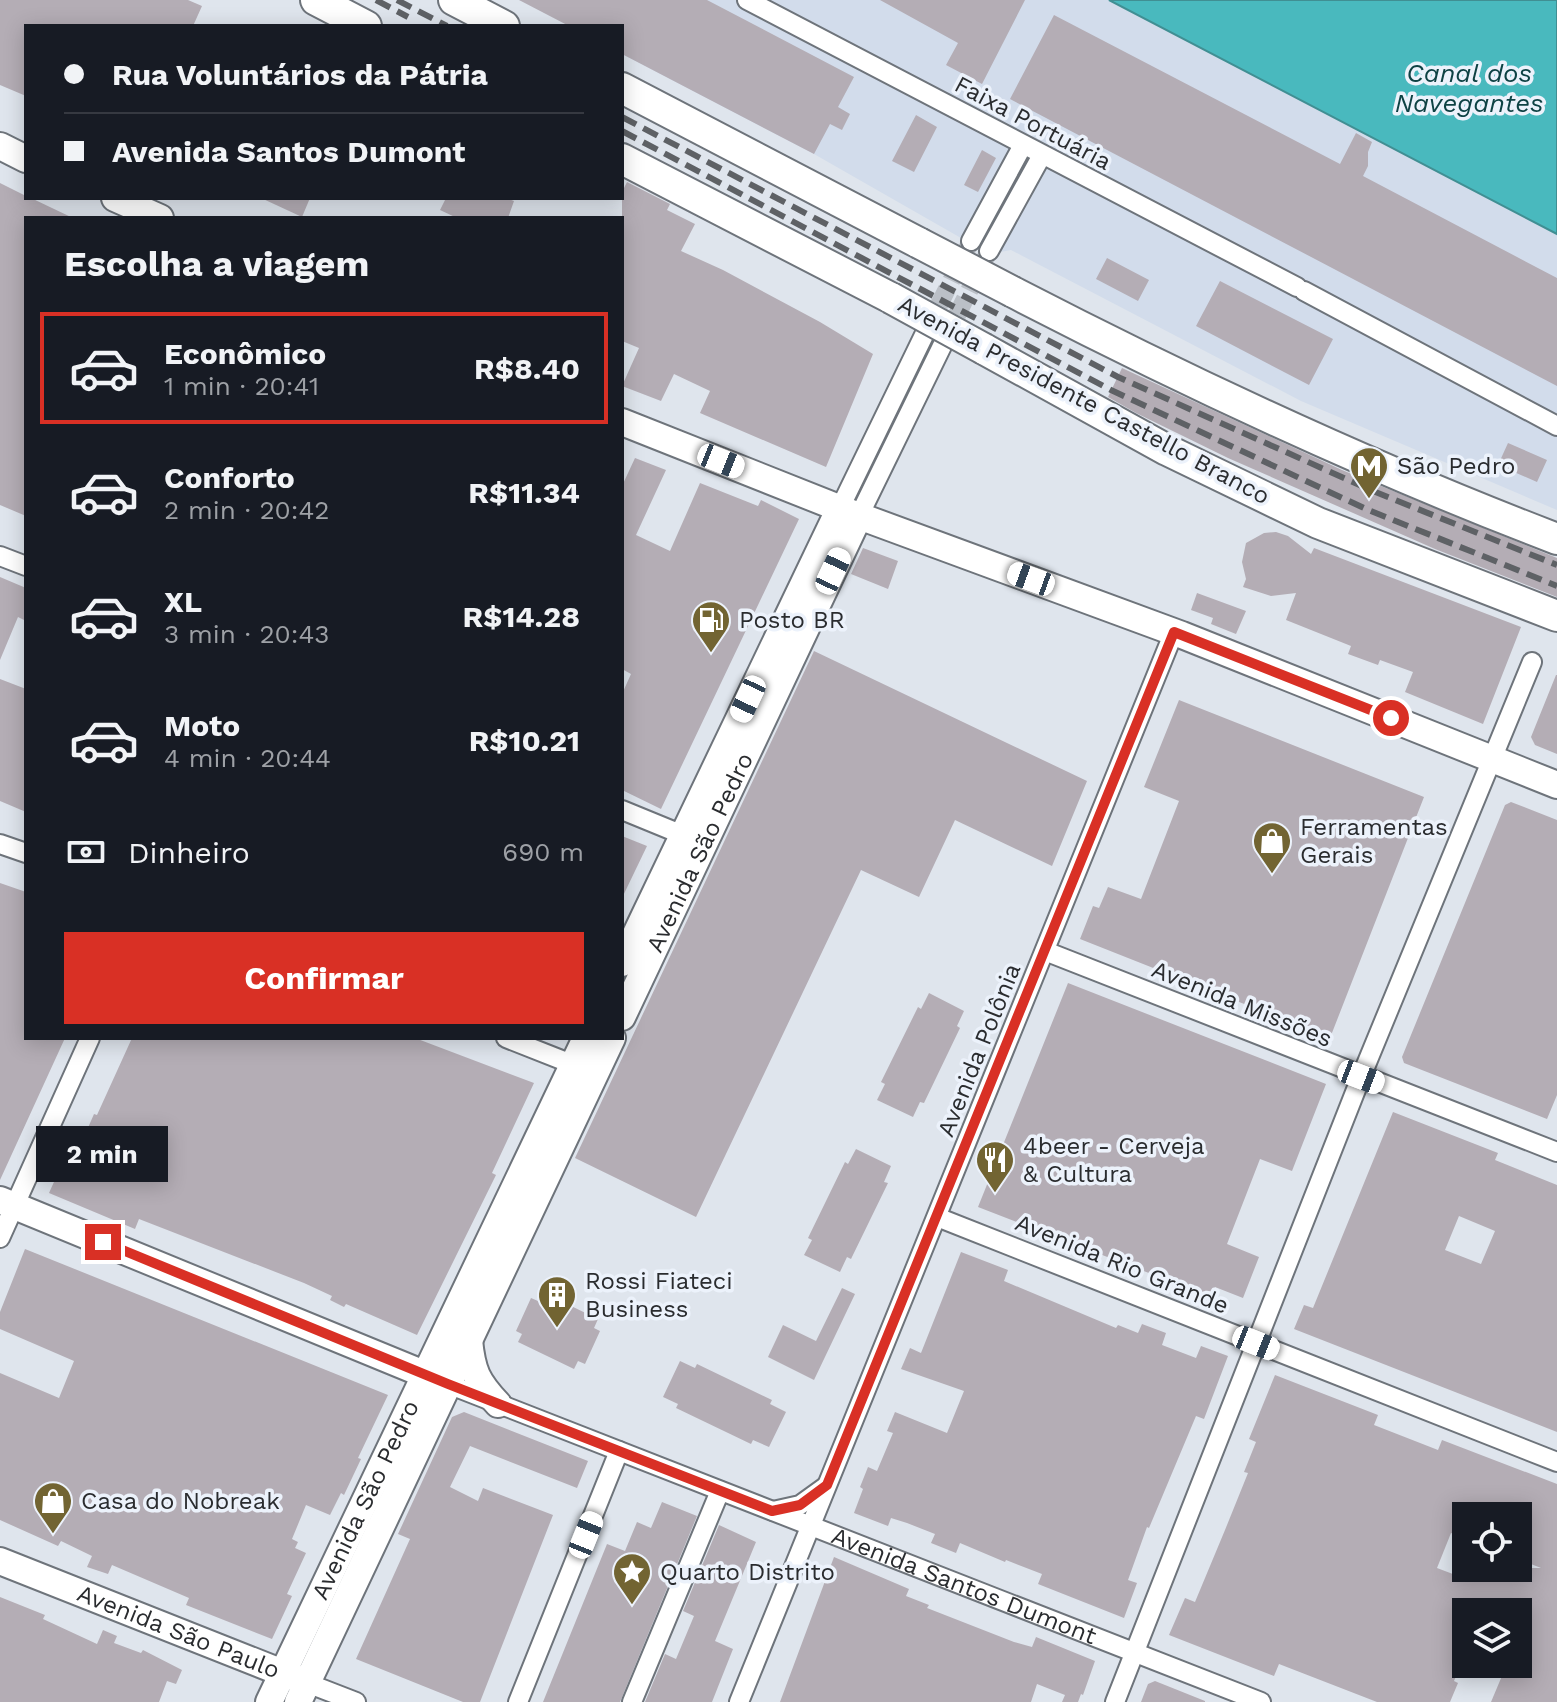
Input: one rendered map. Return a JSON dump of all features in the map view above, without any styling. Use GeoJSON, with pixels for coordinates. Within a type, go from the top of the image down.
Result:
{"type":"FeatureCollection","features":[{"type":"Feature","properties":{"kind":"main road"},"geometry":{"type":"LineString","coordinates":[[316,0],[362,24]]}},
{"type":"Feature","properties":{"kind":"main road"},"geometry":{"type":"LineString","coordinates":[[454,0],[500,24]]}},
{"type":"Feature","properties":{"kind":"main road"},"geometry":{"type":"LineString","coordinates":[[624,89],[1130,352],[1388,470],[1557,539]]}},
{"type":"Feature","properties":{"kind":"main road","name":"Avenida Presidente Castello Branco"},"geometry":{"type":"LineString","coordinates":[[624,160],[891,298],[1167,450],[1318,523],[1557,616]]}},
{"type":"Feature","properties":{"kind":"street","name":"Faixa Portuária"},"geometry":{"type":"LineString","coordinates":[[747,0],[1557,426]]}},
{"type":"Feature","properties":{"kind":"street"},"geometry":{"type":"LineString","coordinates":[[971,241],[1023,145]]}},
{"type":"Feature","properties":{"kind":"street"},"geometry":{"type":"LineString","coordinates":[[0,146],[24,158]]}},
{"type":"Feature","properties":{"kind":"street"},"geometry":{"type":"LineString","coordinates":[[989,251],[1042,155]]}},
{"type":"Feature","properties":{"kind":"street"},"geometry":{"type":"LineString","coordinates":[[120,200],[156,216]]}},
{"type":"Feature","properties":{"kind":"street"},"geometry":{"type":"LineString","coordinates":[[850,512],[926,331]]}},
{"type":"Feature","properties":{"kind":"street"},"geometry":{"type":"LineString","coordinates":[[850,512],[944,342]]}},
{"type":"Feature","properties":{"kind":"street"},"geometry":{"type":"LineString","coordinates":[[624,423],[850,512],[1174,632],[1557,785]]}},
{"type":"Feature","properties":{"kind":"street","name":"Avenida São Pedro"},"geometry":{"type":"LineString","coordinates":[[624,959],[683,835],[850,512]]}},
{"type":"Feature","properties":{"kind":"street","name":"Avenida São Pedro"},"geometry":{"type":"LineString","coordinates":[[624,1013],[850,512]]}},
{"type":"Feature","properties":{"kind":"street"},"geometry":{"type":"LineString","coordinates":[[0,556],[24,565]]}},
{"type":"Feature","properties":{"kind":"street","name":"Avenida Polônia"},"geometry":{"type":"LineString","coordinates":[[739,1702],[1174,632]]}},
{"type":"Feature","properties":{"kind":"street"},"geometry":{"type":"LineString","coordinates":[[1115,1702],[1361,1077],[1532,662]]}},
{"type":"Feature","properties":{"kind":"street"},"geometry":{"type":"LineString","coordinates":[[624,811],[683,835]]}},
{"type":"Feature","properties":{"kind":"street"},"geometry":{"type":"LineString","coordinates":[[0,844],[24,852]]}},
{"type":"Feature","properties":{"kind":"street","name":"Avenida Missões"},"geometry":{"type":"LineString","coordinates":[[1045,951],[1557,1152]]}},
{"type":"Feature","properties":{"kind":"street"},"geometry":{"type":"LineString","coordinates":[[0,1238],[7,1203],[89,1040]]}},
{"type":"Feature","properties":{"kind":"street"},"geometry":{"type":"LineString","coordinates":[[511,1040],[584,1069]]}},
{"type":"Feature","properties":{"kind":"street","name":"Avenida São Pedro"},"geometry":{"type":"LineString","coordinates":[[269,1702],[437,1379],[469,1340],[584,1069],[586,1040]]}},
{"type":"Feature","properties":{"kind":"street","name":"Avenida São Pedro"},"geometry":{"type":"LineString","coordinates":[[302,1692],[437,1379],[584,1069],[610,1040]]}},
{"type":"Feature","properties":{"kind":"street","name":"Avenida Santos Dumont"},"geometry":{"type":"LineString","coordinates":[[7,1203],[498,1404],[1261,1702]]}},
{"type":"Feature","properties":{"kind":"street","name":"Avenida Rio Grande"},"geometry":{"type":"LineString","coordinates":[[937,1217],[1557,1462]]}},
{"type":"Feature","properties":{"kind":"street"},"geometry":{"type":"LineString","coordinates":[[469,1340],[471,1364],[498,1404]]}},
{"type":"Feature","properties":{"kind":"street"},"geometry":{"type":"LineString","coordinates":[[518,1702],[619,1451]]}},
{"type":"Feature","properties":{"kind":"street"},"geometry":{"type":"LineString","coordinates":[[772,1511],[800,1505],[827,1485]]}},
{"type":"Feature","properties":{"kind":"street"},"geometry":{"type":"LineString","coordinates":[[632,1702],[720,1491]]}},
{"type":"Feature","properties":{"kind":"street","name":"Avenida São Paulo"},"geometry":{"type":"LineString","coordinates":[[0,1561],[283,1672],[302,1692],[356,1702]]}},
{"type":"Feature","properties":{"kind":"shaded area"},"geometry":{"type":"Polygon","coordinates":[[[519,0],[1109,0],[1557,234],[1557,510],[1301,401],[1011,250],[989,254],[814,154],[624,55],[624,24],[519,0]]]}},
{"type":"Feature","properties":{"kind":"water","name":"Canal dos Navegantes"},"geometry":{"type":"Polygon","coordinates":[[[1109,0],[1557,0],[1557,234],[1109,0]]]}},
{"type":"Feature","properties":{"kind":"building"},"geometry":{"type":"Polygon","coordinates":[[[0,0],[188,0],[202,6],[194,24],[24,24],[24,95],[0,85],[0,0]]]}},
{"type":"Feature","properties":{"kind":"building"},"geometry":{"type":"Polygon","coordinates":[[[519,0],[707,0],[854,77],[838,107],[850,114],[842,130],[830,124],[814,154],[624,55],[624,24],[565,24],[519,0]]]}},
{"type":"Feature","properties":{"kind":"building"},"geometry":{"type":"Polygon","coordinates":[[[880,0],[1025,0],[982,84],[946,65],[958,43],[880,0]]]}},
{"type":"Feature","properties":{"kind":"building"},"geometry":{"type":"Polygon","coordinates":[[[1054,15],[1340,164],[1356,133],[1372,142],[1363,176],[1557,278],[1557,386],[1010,99],[1054,15]]]}},
{"type":"Feature","properties":{"kind":"building"},"geometry":{"type":"Polygon","coordinates":[[[916,115],[937,127],[914,172],[892,161],[916,115]]]}},
{"type":"Feature","properties":{"kind":"building"},"geometry":{"type":"Polygon","coordinates":[[[982,150],[996,158],[978,192],[964,185],[982,150]]]}},
{"type":"Feature","properties":{"kind":"building"},"geometry":{"type":"Polygon","coordinates":[[[627,182],[670,204],[667,210],[695,224],[681,251],[820,322],[873,354],[826,467],[700,413],[710,391],[674,374],[661,401],[624,387],[639,348],[624,342],[624,188],[627,182]]]}},
{"type":"Feature","properties":{"kind":"building"},"geometry":{"type":"Polygon","coordinates":[[[0,183],[24,195],[24,200],[35,200],[69,216],[24,216],[24,515],[0,505],[0,183]]]}},
{"type":"Feature","properties":{"kind":"building"},"geometry":{"type":"Polygon","coordinates":[[[265,200],[309,200],[300,216],[265,200]]]}},
{"type":"Feature","properties":{"kind":"building"},"geometry":{"type":"Polygon","coordinates":[[[445,200],[514,201],[509,216],[453,216],[440,210],[445,200]]]}},
{"type":"Feature","properties":{"kind":"building"},"geometry":{"type":"Polygon","coordinates":[[[1107,258],[1149,280],[1138,301],[1096,279],[1107,258]]]}},
{"type":"Feature","properties":{"kind":"building"},"geometry":{"type":"Polygon","coordinates":[[[1220,281],[1333,339],[1309,385],[1196,326],[1220,281]]]}},
{"type":"Feature","properties":{"kind":"building"},"geometry":{"type":"Polygon","coordinates":[[[1122,368],[1342,470],[1557,558],[1557,597],[1435,549],[1228,458],[1136,413],[1108,397],[1122,368]]]}},
{"type":"Feature","properties":{"kind":"building"},"geometry":{"type":"Polygon","coordinates":[[[1508,443],[1547,460],[1537,482],[1498,465],[1508,443]]]}},
{"type":"Feature","properties":{"kind":"building"},"geometry":{"type":"Polygon","coordinates":[[[635,458],[666,470],[636,535],[670,551],[700,483],[758,506],[761,500],[799,519],[661,809],[624,791],[624,690],[631,674],[624,670],[624,482],[635,458]]]}},
{"type":"Feature","properties":{"kind":"building"},"geometry":{"type":"Polygon","coordinates":[[[1276,532],[1288,536],[1311,554],[1314,548],[1521,627],[1483,724],[1405,692],[1413,672],[1380,660],[1378,665],[1348,654],[1351,646],[1286,620],[1296,593],[1271,596],[1243,587],[1246,579],[1242,562],[1246,543],[1264,533],[1276,532]]]}},
{"type":"Feature","properties":{"kind":"building"},"geometry":{"type":"Polygon","coordinates":[[[863,548],[898,561],[888,589],[851,574],[863,548]]]}},
{"type":"Feature","properties":{"kind":"building"},"geometry":{"type":"Polygon","coordinates":[[[0,577],[24,587],[24,620],[18,617],[0,660],[0,577]]]}},
{"type":"Feature","properties":{"kind":"building"},"geometry":{"type":"Polygon","coordinates":[[[1197,593],[1246,611],[1236,634],[1211,624],[1213,618],[1191,610],[1197,593]]]}},
{"type":"Feature","properties":{"kind":"building"},"geometry":{"type":"Polygon","coordinates":[[[814,651],[1087,781],[1052,866],[955,820],[919,897],[861,870],[696,1217],[575,1158],[814,651]]]}},
{"type":"Feature","properties":{"kind":"building"},"geometry":{"type":"Polygon","coordinates":[[[1556,675],[1557,754],[1535,745],[1531,737],[1556,675]]]}},
{"type":"Feature","properties":{"kind":"building"},"geometry":{"type":"Polygon","coordinates":[[[0,679],[24,688],[24,811],[0,801],[0,679]]]}},
{"type":"Feature","properties":{"kind":"building","name":"Ferramentas Gerais"},"geometry":{"type":"Polygon","coordinates":[[[1179,700],[1424,797],[1330,1038],[1080,939],[1093,906],[1099,908],[1108,887],[1141,899],[1179,801],[1144,787],[1179,700]]]}},
{"type":"Feature","properties":{"kind":"building"},"geometry":{"type":"Polygon","coordinates":[[[1511,802],[1557,820],[1557,1095],[1547,1119],[1404,1063],[1402,1057],[1505,805],[1511,802]]]}},
{"type":"Feature","properties":{"kind":"building"},"geometry":{"type":"Polygon","coordinates":[[[624,837],[647,846],[624,894],[624,837]]]}},
{"type":"Feature","properties":{"kind":"building"},"geometry":{"type":"Polygon","coordinates":[[[0,883],[24,891],[24,1040],[64,1040],[0,1180],[0,883]]]}},
{"type":"Feature","properties":{"kind":"building"},"geometry":{"type":"Polygon","coordinates":[[[1068,983],[1326,1084],[1292,1171],[1260,1159],[1227,1244],[1259,1257],[1243,1298],[1215,1287],[1211,1297],[978,1207],[1068,983]]]}},
{"type":"Feature","properties":{"kind":"building"},"geometry":{"type":"Polygon","coordinates":[[[929,993],[964,1011],[957,1026],[960,1028],[924,1103],[920,1102],[913,1117],[877,1100],[885,1084],[881,1082],[918,1007],[921,1009],[929,993]]]}},
{"type":"Feature","properties":{"kind":"building"},"geometry":{"type":"Polygon","coordinates":[[[131,1040],[420,1040],[534,1083],[492,1173],[496,1175],[417,1335],[346,1304],[344,1307],[330,1300],[332,1296],[304,1283],[139,1219],[135,1229],[49,1193],[76,1133],[84,1137],[94,1114],[97,1115],[131,1040]]]}},
{"type":"Feature","properties":{"kind":"building"},"geometry":{"type":"Polygon","coordinates":[[[1393,1112],[1498,1153],[1495,1160],[1557,1185],[1557,1432],[1294,1329],[1304,1305],[1313,1308],[1393,1112]],[[1459,1216],[1445,1250],[1481,1264],[1495,1231],[1459,1216]]]}},
{"type":"Feature","properties":{"kind":"building"},"geometry":{"type":"Polygon","coordinates":[[[856,1149],[891,1166],[884,1182],[888,1183],[851,1259],[847,1257],[840,1272],[804,1255],[812,1240],[808,1238],[845,1162],[848,1164],[856,1149]]]}},
{"type":"Feature","properties":{"kind":"building"},"geometry":{"type":"Polygon","coordinates":[[[25,1249],[388,1395],[344,1495],[341,1493],[330,1515],[306,1505],[292,1539],[298,1542],[295,1548],[306,1553],[287,1594],[292,1596],[272,1639],[186,1605],[189,1598],[112,1565],[108,1574],[87,1567],[92,1556],[61,1541],[58,1546],[0,1520],[0,1373],[59,1398],[74,1361],[0,1329],[0,1312],[25,1249]]]}},
{"type":"Feature","properties":{"kind":"building"},"geometry":{"type":"Polygon","coordinates":[[[961,1252],[1008,1270],[1004,1281],[1116,1328],[1118,1325],[1138,1333],[1142,1324],[1166,1333],[1162,1345],[1196,1358],[1201,1346],[1228,1356],[1204,1419],[1196,1416],[1147,1527],[1128,1580],[1137,1583],[1124,1618],[1038,1584],[1042,1574],[1006,1560],[960,1543],[956,1553],[931,1543],[935,1534],[907,1523],[891,1518],[888,1526],[854,1513],[868,1467],[877,1471],[893,1433],[887,1431],[895,1412],[947,1433],[964,1391],[901,1369],[910,1348],[921,1353],[961,1252]]]}},
{"type":"Feature","properties":{"kind":"building"},"geometry":{"type":"Polygon","coordinates":[[[842,1288],[855,1294],[814,1380],[768,1357],[783,1325],[816,1341],[842,1288]]]}},
{"type":"Feature","properties":{"kind":"building","name":"Rossi Fiateci Business"},"geometry":{"type":"Polygon","coordinates":[[[542,1292],[598,1319],[594,1328],[600,1331],[585,1364],[578,1361],[574,1369],[518,1342],[522,1334],[516,1331],[531,1298],[538,1301],[542,1292]]]}},
{"type":"Feature","properties":{"kind":"building"},"geometry":{"type":"Polygon","coordinates":[[[680,1361],[695,1368],[697,1364],[772,1400],[770,1404],[786,1412],[769,1447],[753,1440],[751,1444],[676,1408],[678,1404],[663,1397],[680,1361]]]}},
{"type":"Feature","properties":{"kind":"building"},"geometry":{"type":"Polygon","coordinates":[[[1275,1375],[1378,1415],[1374,1425],[1438,1450],[1442,1440],[1557,1484],[1557,1702],[1491,1702],[1501,1678],[1532,1678],[1532,1598],[1452,1598],[1452,1678],[1458,1683],[1450,1702],[1377,1702],[1279,1664],[1274,1676],[1169,1635],[1185,1598],[1195,1602],[1248,1473],[1244,1472],[1256,1442],[1249,1439],[1275,1375]]]}},
{"type":"Feature","properties":{"kind":"building"},"geometry":{"type":"Polygon","coordinates":[[[464,1412],[588,1461],[577,1488],[470,1446],[450,1487],[478,1501],[483,1488],[553,1515],[480,1702],[463,1702],[356,1659],[410,1539],[398,1534],[452,1417],[464,1412]]]}},
{"type":"Feature","properties":{"kind":"building"},"geometry":{"type":"Polygon","coordinates":[[[662,1502],[697,1516],[620,1702],[543,1702],[607,1544],[625,1551],[637,1522],[651,1528],[662,1502]]]}},
{"type":"Feature","properties":{"kind":"building"},"geometry":{"type":"Polygon","coordinates":[[[719,1525],[756,1542],[715,1641],[733,1649],[712,1702],[645,1702],[665,1654],[676,1659],[694,1616],[683,1611],[719,1525]]]}},
{"type":"Feature","properties":{"kind":"building"},"geometry":{"type":"Polygon","coordinates":[[[834,1557],[909,1589],[906,1596],[929,1605],[927,1608],[1014,1642],[1032,1647],[1036,1637],[1095,1661],[1083,1695],[1078,1702],[1062,1702],[1065,1695],[1037,1684],[1031,1702],[780,1702],[834,1557]]]}},
{"type":"Feature","properties":{"kind":"building"},"geometry":{"type":"Polygon","coordinates":[[[0,1597],[45,1615],[43,1619],[97,1644],[103,1630],[117,1636],[114,1643],[141,1653],[143,1650],[182,1670],[176,1684],[167,1681],[159,1702],[0,1702],[0,1597]]]}},
{"type":"Feature","properties":{"kind":"building"},"geometry":{"type":"Polygon","coordinates":[[[1155,1681],[1205,1702],[1141,1702],[1148,1684],[1155,1681]]]}},
{"type":"Feature","properties":{"kind":"tunnel"},"geometry":{"type":"LineString","coordinates":[[927,329],[971,241]]}},
{"type":"Feature","properties":{"kind":"tunnel"},"geometry":{"type":"LineString","coordinates":[[945,339],[989,251]]}},
{"type":"Feature","properties":{"kind":"railway"},"geometry":{"type":"LineString","coordinates":[[376,0],[408,17]]}},
{"type":"Feature","properties":{"kind":"railway"},"geometry":{"type":"LineString","coordinates":[[397,0],[443,24]]}},
{"type":"Feature","properties":{"kind":"railway"},"geometry":{"type":"LineString","coordinates":[[624,118],[1118,377],[1373,491],[1557,565]]}},
{"type":"Feature","properties":{"kind":"railway"},"geometry":{"type":"LineString","coordinates":[[624,132],[1111,390],[1366,509],[1557,586]]}},
{"type":"Feature","properties":{"kind":"place","name":"São Pedro"},"geometry":{"type":"Point","coordinates":[1369,500]}},
{"type":"Feature","properties":{"kind":"place","name":"Posto BR"},"geometry":{"type":"Point","coordinates":[711,654]}},
{"type":"Feature","properties":{"kind":"place","name":"Ferramentas Gerais"},"geometry":{"type":"Point","coordinates":[1272,875]}},
{"type":"Feature","properties":{"kind":"place","name":"4beer - Cerveja & Cultura"},"geometry":{"type":"Point","coordinates":[995,1194]}},
{"type":"Feature","properties":{"kind":"place","name":"Rossi Fiateci Business"},"geometry":{"type":"Point","coordinates":[557,1329]}},
{"type":"Feature","properties":{"kind":"place","name":"Casa do Nobreak"},"geometry":{"type":"Point","coordinates":[53,1535]}},
{"type":"Feature","properties":{"kind":"place","name":"Quarto Distrito"},"geometry":{"type":"Point","coordinates":[632,1606]}},
{"type":"Feature","properties":{"kind":"route"},"geometry":{"type":"LineString","coordinates":[[103,1242],[448,1384],[772,1511],[800,1505],[827,1485],[1174,632],[1391,718]]}}]}
